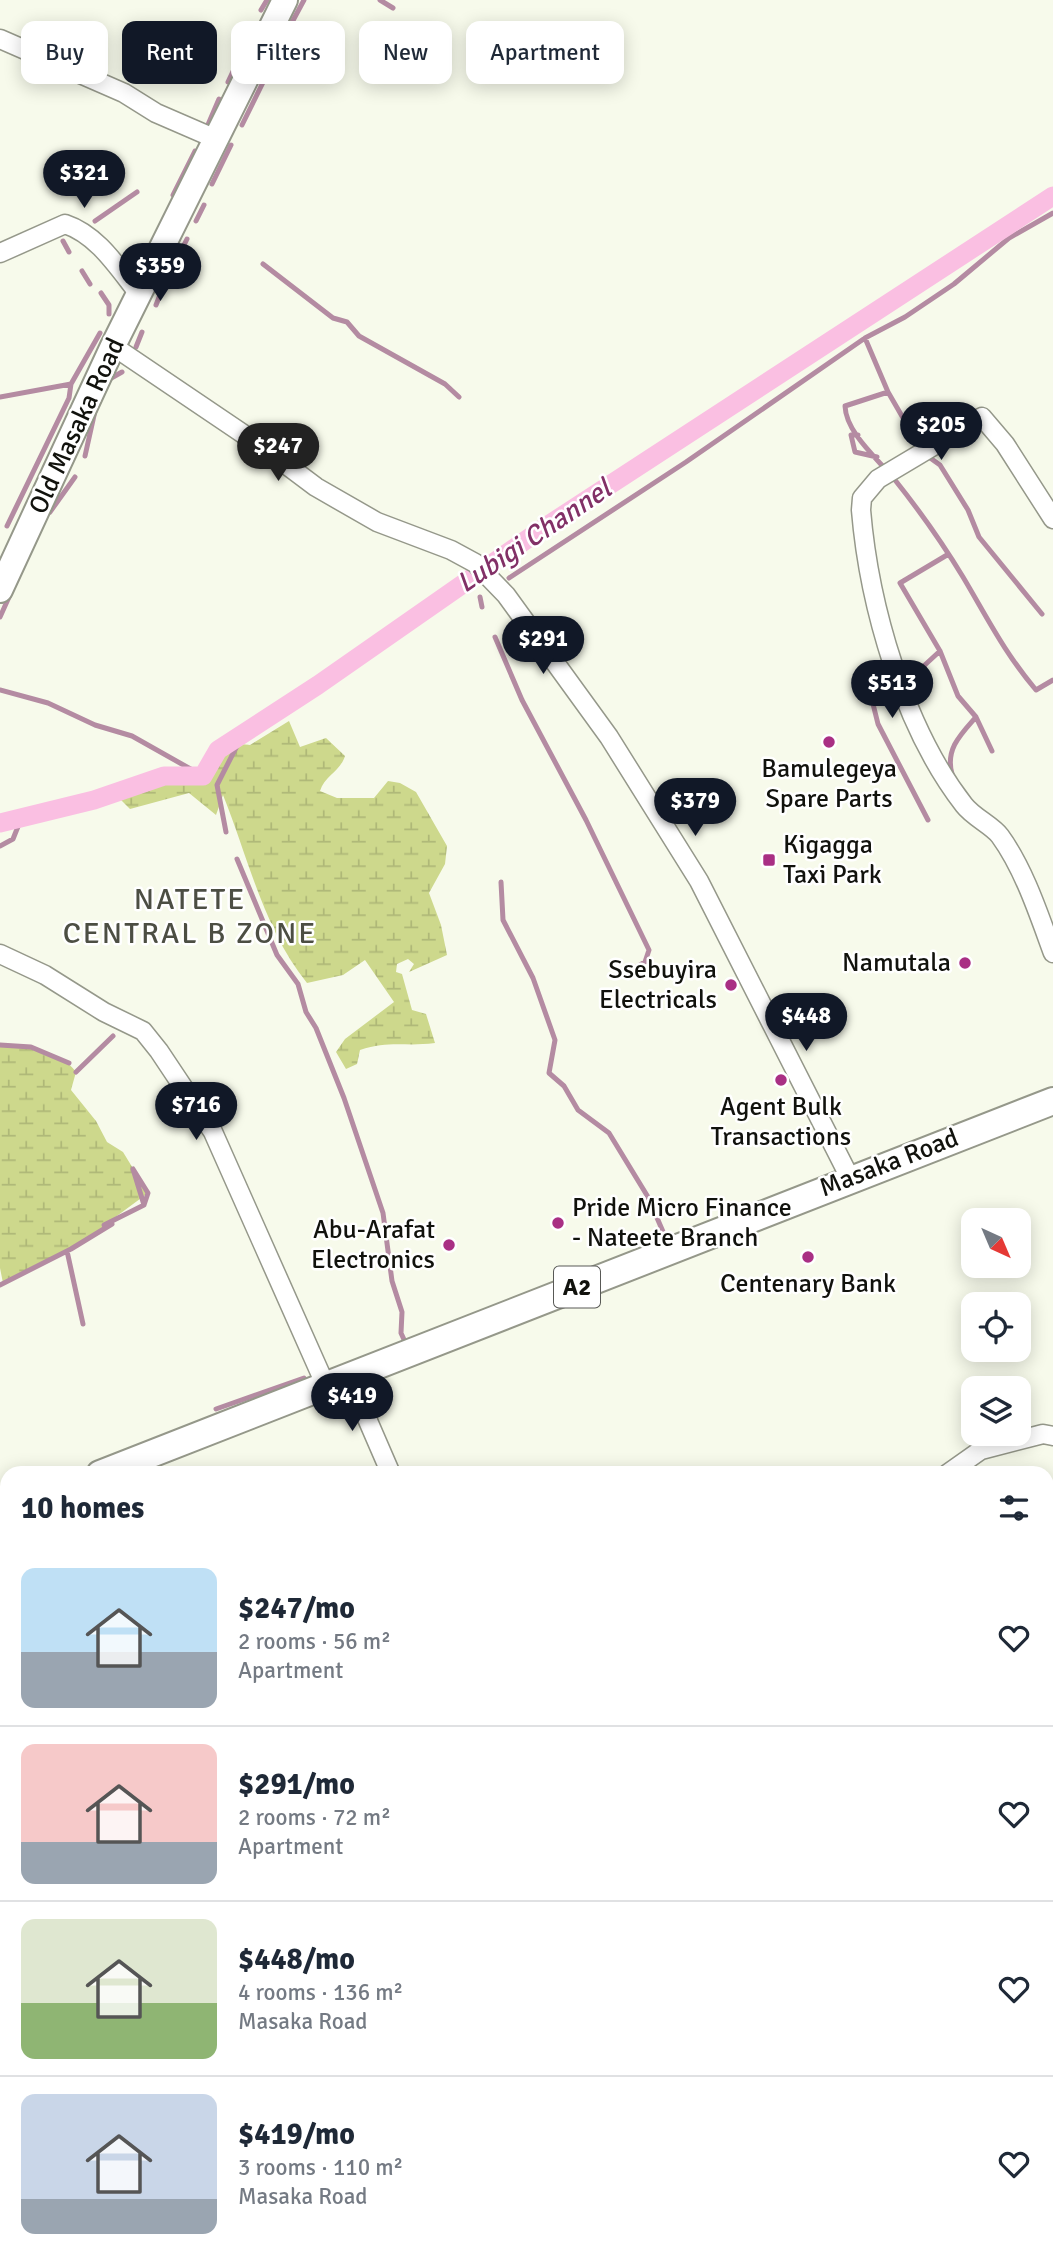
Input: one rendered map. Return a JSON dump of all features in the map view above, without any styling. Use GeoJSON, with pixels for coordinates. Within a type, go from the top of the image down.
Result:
{"type":"FeatureCollection","features":[{"type":"Feature","properties":{"kind":"main road","name":"Old Masaka Road"},"geometry":{"type":"LineString","coordinates":[[0,590],[113,346],[285,0]]}},
{"type":"Feature","properties":{"kind":"main road","name":"Masaka Road"},"geometry":{"type":"LineString","coordinates":[[120,1466],[850,1178],[1053,1101]]}},
{"type":"Feature","properties":{"kind":"street"},"geometry":{"type":"LineString","coordinates":[[0,39],[75,71],[156,113],[216,139]]}},
{"type":"Feature","properties":{"kind":"street"},"geometry":{"type":"LineString","coordinates":[[0,253],[65,224],[85,233],[101,247],[139,294]]}},
{"type":"Feature","properties":{"kind":"street"},"geometry":{"type":"LineString","coordinates":[[113,346],[264,448],[316,488],[377,522],[442,546],[475,563],[489,576],[539,637],[609,737],[699,881],[850,1178]]}},
{"type":"Feature","properties":{"kind":"street"},"geometry":{"type":"LineString","coordinates":[[1053,519],[1005,444],[982,417],[878,479],[862,498],[860,510],[872,593],[905,703],[964,804],[987,827],[996,832],[1010,851],[1053,953]]}},
{"type":"Feature","properties":{"kind":"street"},"geometry":{"type":"LineString","coordinates":[[0,954],[45,975],[104,1013],[144,1031],[213,1132],[263,1238],[337,1380],[386,1466]]}},
{"type":"Feature","properties":{"kind":"street"},"geometry":{"type":"LineString","coordinates":[[958,1466],[981,1450],[1043,1434],[1053,1436]]}},
{"type":"Feature","properties":{"kind":"green space"},"geometry":{"type":"Polygon","coordinates":[[[289,721],[300,747],[326,738],[345,756],[320,791],[337,798],[374,798],[388,781],[400,783],[416,792],[447,846],[445,864],[429,893],[441,925],[447,955],[409,972],[414,964],[408,959],[397,964],[396,972],[402,974],[412,1010],[426,1014],[435,1043],[389,1044],[360,1050],[357,1064],[346,1069],[336,1052],[345,1039],[394,1002],[365,960],[343,975],[307,983],[279,940],[268,917],[223,795],[216,815],[189,793],[130,809],[114,793],[164,776],[203,776],[218,750],[231,743],[250,745],[289,721]]]}},
{"type":"Feature","properties":{"kind":"green space"},"geometry":{"type":"Polygon","coordinates":[[[0,1045],[42,1050],[61,1058],[76,1072],[71,1090],[96,1121],[107,1142],[123,1152],[148,1193],[106,1224],[112,1224],[71,1249],[3,1283],[0,1268],[0,1045]]]}},
{"type":"Feature","properties":{"kind":"waterway"},"geometry":{"type":"LineString","coordinates":[[261,10],[267,0]]}},
{"type":"Feature","properties":{"kind":"waterway"},"geometry":{"type":"LineString","coordinates":[[293,21],[304,0]]}},
{"type":"Feature","properties":{"kind":"waterway"},"geometry":{"type":"LineString","coordinates":[[380,0],[393,8]]}},
{"type":"Feature","properties":{"kind":"waterway"},"geometry":{"type":"LineString","coordinates":[[228,82],[231,76]]}},
{"type":"Feature","properties":{"kind":"waterway"},"geometry":{"type":"LineString","coordinates":[[242,125],[262,84]]}},
{"type":"Feature","properties":{"kind":"waterway"},"geometry":{"type":"LineString","coordinates":[[207,127],[219,99]]}},
{"type":"Feature","properties":{"kind":"waterway"},"geometry":{"type":"LineString","coordinates":[[212,184],[231,145]]}},
{"type":"Feature","properties":{"kind":"waterway"},"geometry":{"type":"LineString","coordinates":[[173,195],[195,151]]}},
{"type":"Feature","properties":{"kind":"waterway"},"geometry":{"type":"LineString","coordinates":[[95,221],[137,192]]}},
{"type":"Feature","properties":{"kind":"waterway","name":"Lubigi Channel"},"geometry":{"type":"LineString","coordinates":[[0,823],[94,800],[164,776],[203,776],[218,750],[318,685],[536,533],[1053,196]]}},
{"type":"Feature","properties":{"kind":"waterway"},"geometry":{"type":"LineString","coordinates":[[196,221],[204,205]]}},
{"type":"Feature","properties":{"kind":"waterway"},"geometry":{"type":"LineString","coordinates":[[509,578],[686,462],[865,338],[905,317],[954,284],[1009,238],[1053,213]]}},
{"type":"Feature","properties":{"kind":"waterway"},"geometry":{"type":"LineString","coordinates":[[180,253],[187,239]]}},
{"type":"Feature","properties":{"kind":"waterway"},"geometry":{"type":"LineString","coordinates":[[63,241],[69,252]]}},
{"type":"Feature","properties":{"kind":"waterway"},"geometry":{"type":"LineString","coordinates":[[263,264],[333,318],[347,322],[359,336],[445,384],[459,397]]}},
{"type":"Feature","properties":{"kind":"waterway"},"geometry":{"type":"LineString","coordinates":[[82,271],[90,284]]}},
{"type":"Feature","properties":{"kind":"waterway"},"geometry":{"type":"LineString","coordinates":[[156,305],[169,272]]}},
{"type":"Feature","properties":{"kind":"waterway"},"geometry":{"type":"LineString","coordinates":[[101,293],[109,305],[109,314]]}},
{"type":"Feature","properties":{"kind":"waterway"},"geometry":{"type":"LineString","coordinates":[[136,347],[142,332]]}},
{"type":"Feature","properties":{"kind":"waterway"},"geometry":{"type":"LineString","coordinates":[[0,397],[71,384],[100,333]]}},
{"type":"Feature","properties":{"kind":"waterway"},"geometry":{"type":"LineString","coordinates":[[865,338],[888,392],[921,449]]}},
{"type":"Feature","properties":{"kind":"waterway"},"geometry":{"type":"LineString","coordinates":[[106,381],[122,372]]}},
{"type":"Feature","properties":{"kind":"waterway"},"geometry":{"type":"LineString","coordinates":[[7,526],[69,398],[71,384]]}},
{"type":"Feature","properties":{"kind":"waterway"},"geometry":{"type":"LineString","coordinates":[[888,392],[845,406],[851,426],[931,527],[1005,649],[1036,690],[1053,680]]}},
{"type":"Feature","properties":{"kind":"waterway"},"geometry":{"type":"LineString","coordinates":[[85,456],[95,411]]}},
{"type":"Feature","properties":{"kind":"waterway"},"geometry":{"type":"LineString","coordinates":[[858,435],[851,435],[855,452],[877,457]]}},
{"type":"Feature","properties":{"kind":"waterway"},"geometry":{"type":"LineString","coordinates":[[926,455],[940,465],[968,510],[979,537],[1042,614]]}},
{"type":"Feature","properties":{"kind":"waterway"},"geometry":{"type":"LineString","coordinates":[[50,512],[75,477]]}},
{"type":"Feature","properties":{"kind":"waterway"},"geometry":{"type":"LineString","coordinates":[[947,555],[900,583],[940,651],[958,696],[976,717],[992,751]]}},
{"type":"Feature","properties":{"kind":"waterway"},"geometry":{"type":"LineString","coordinates":[[0,617],[9,597]]}},
{"type":"Feature","properties":{"kind":"waterway"},"geometry":{"type":"LineString","coordinates":[[480,597],[482,607]]}},
{"type":"Feature","properties":{"kind":"waterway"},"geometry":{"type":"LineString","coordinates":[[495,637],[522,700],[586,820],[649,950],[645,962],[628,972]]}},
{"type":"Feature","properties":{"kind":"waterway"},"geometry":{"type":"LineString","coordinates":[[928,820],[878,724],[871,696],[915,674],[940,651]]}},
{"type":"Feature","properties":{"kind":"waterway"},"geometry":{"type":"LineString","coordinates":[[0,690],[48,703],[95,725],[132,736],[203,776]]}},
{"type":"Feature","properties":{"kind":"waterway"},"geometry":{"type":"LineString","coordinates":[[952,774],[950,765],[953,749],[976,717]]}},
{"type":"Feature","properties":{"kind":"waterway"},"geometry":{"type":"LineString","coordinates":[[226,832],[217,785],[242,736]]}},
{"type":"Feature","properties":{"kind":"waterway"},"geometry":{"type":"LineString","coordinates":[[0,846],[13,839],[21,819]]}},
{"type":"Feature","properties":{"kind":"waterway"},"geometry":{"type":"LineString","coordinates":[[237,859],[277,955],[298,984],[306,1012],[316,1028],[344,1098],[383,1213],[392,1281],[402,1312],[401,1333],[406,1344]]}},
{"type":"Feature","properties":{"kind":"waterway"},"geometry":{"type":"LineString","coordinates":[[501,882],[503,920],[533,978],[555,1040],[549,1073],[564,1086],[578,1110],[609,1133],[648,1197],[664,1234]]}},
{"type":"Feature","properties":{"kind":"waterway"},"geometry":{"type":"LineString","coordinates":[[76,1072],[113,1036]]}},
{"type":"Feature","properties":{"kind":"waterway"},"geometry":{"type":"LineString","coordinates":[[0,1045],[31,1047],[69,1063]]}},
{"type":"Feature","properties":{"kind":"waterway"},"geometry":{"type":"LineString","coordinates":[[0,1285],[71,1249],[112,1224],[104,1225],[144,1205],[148,1193],[133,1169],[144,1205]]}},
{"type":"Feature","properties":{"kind":"waterway"},"geometry":{"type":"LineString","coordinates":[[67,1251],[83,1324]]}},
{"type":"Feature","properties":{"kind":"waterway"},"geometry":{"type":"LineString","coordinates":[[216,1409],[304,1378]]}},
{"type":"Feature","properties":{"kind":"place","name":"Bamulegeya Spare Parts"},"geometry":{"type":"Point","coordinates":[829,742]}},
{"type":"Feature","properties":{"kind":"place","name":"Kigagga Taxi Park"},"geometry":{"type":"Point","coordinates":[769,860]}},
{"type":"Feature","properties":{"kind":"place","name":"Namutala"},"geometry":{"type":"Point","coordinates":[965,963]}},
{"type":"Feature","properties":{"kind":"place","name":"Ssebuyira Electricals"},"geometry":{"type":"Point","coordinates":[731,985]}},
{"type":"Feature","properties":{"kind":"place","name":"Agent Bulk Transactions"},"geometry":{"type":"Point","coordinates":[781,1080]}},
{"type":"Feature","properties":{"kind":"place","name":"Pride Micro Finance - Nateete Branch"},"geometry":{"type":"Point","coordinates":[558,1223]}},
{"type":"Feature","properties":{"kind":"place","name":"Abu-Arafat Electronics"},"geometry":{"type":"Point","coordinates":[449,1245]}},
{"type":"Feature","properties":{"kind":"place","name":"Centenary Bank"},"geometry":{"type":"Point","coordinates":[808,1257]}},
{"type":"Feature","properties":{"kind":"district","name":"NATETE CENTRAL B ZONE"},"geometry":{"type":"Point","coordinates":[190,916]}}]}
